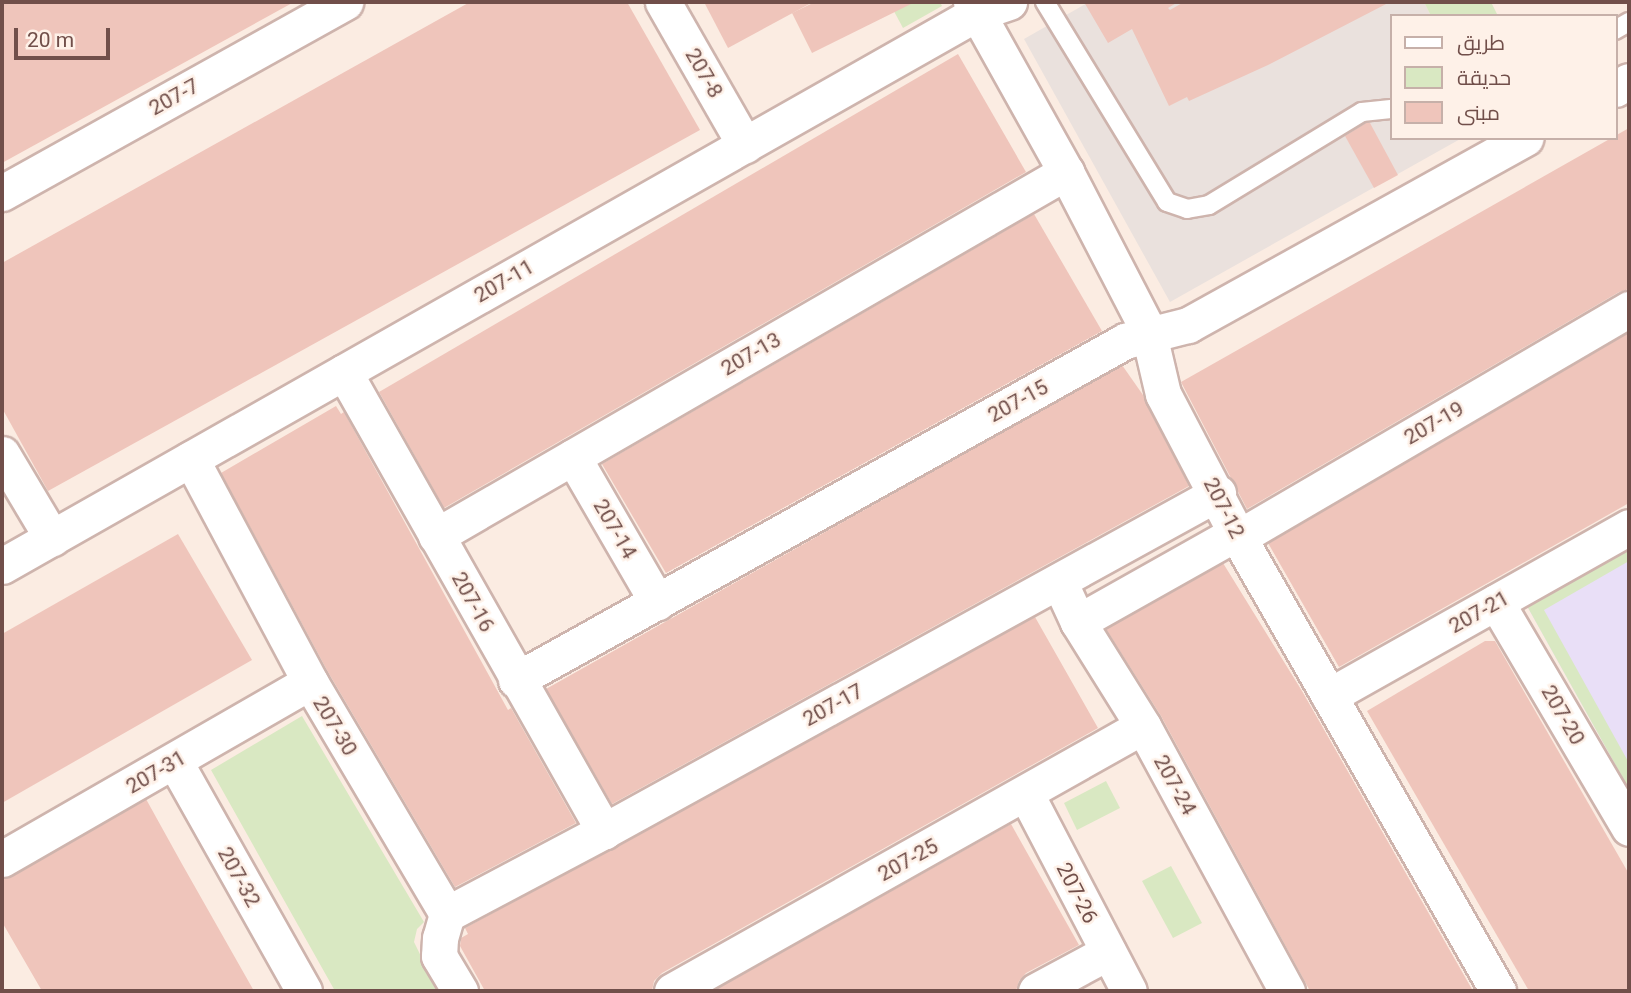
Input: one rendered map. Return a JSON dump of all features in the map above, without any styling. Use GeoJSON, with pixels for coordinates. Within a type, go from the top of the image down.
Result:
{"type":"FeatureCollection","features":[{"type":"Feature","properties":{"kind":"street","name":"207-7"},"geometry":{"type":"LineString","coordinates":[[2,193],[345,2]]}},
{"type":"Feature","properties":{"kind":"street","name":"207-8"},"geometry":{"type":"LineString","coordinates":[[663,2],[745,145]]}},
{"type":"Feature","properties":{"kind":"street","name":"207-11"},"geometry":{"type":"LineString","coordinates":[[2,566],[986,6]]}},
{"type":"Feature","properties":{"kind":"street","name":"207-12"},"geometry":{"type":"LineString","coordinates":[[986,6],[1148,333],[1163,394],[1218,493],[1237,535],[1498,991]]}},
{"type":"Feature","properties":{"kind":"street","name":"207-15"},"geometry":{"type":"LineString","coordinates":[[516,680],[1125,341],[1188,325],[1522,140]]}},
{"type":"Feature","properties":{"kind":"street","name":"207-13"},"geometry":{"type":"LineString","coordinates":[[436,536],[1066,172]]}},
{"type":"Feature","properties":{"kind":"street","name":"207-19"},"geometry":{"type":"LineString","coordinates":[[1237,535],[1629,309]]}},
{"type":"Feature","properties":{"kind":"street","name":"207-16"},"geometry":{"type":"LineString","coordinates":[[344,372],[516,680],[604,831]]}},
{"type":"Feature","properties":{"kind":"street"},"geometry":{"type":"LineString","coordinates":[[2,454],[52,538]]}},
{"type":"Feature","properties":{"kind":"street","name":"207-14"},"geometry":{"type":"LineString","coordinates":[[573,457],[657,602]]}},
{"type":"Feature","properties":{"kind":"street","name":"207-30"},"geometry":{"type":"LineString","coordinates":[[191,459],[310,682],[447,914]]}},
{"type":"Feature","properties":{"kind":"street","name":"207-17"},"geometry":{"type":"LineString","coordinates":[[447,914],[604,831],[1218,493]]}},
{"type":"Feature","properties":{"kind":"street","name":"207-21"},"geometry":{"type":"LineString","coordinates":[[1329,696],[1629,527]]}},
{"type":"Feature","properties":{"kind":"street"},"geometry":{"type":"LineString","coordinates":[[1078,621],[1237,535]]}},
{"type":"Feature","properties":{"kind":"street","name":"207-24"},"geometry":{"type":"LineString","coordinates":[[1059,581],[1078,621],[1143,726],[1287,991]]}},
{"type":"Feature","properties":{"kind":"street","name":"207-20"},"geometry":{"type":"LineString","coordinates":[[1496,602],[1629,828]]}},
{"type":"Feature","properties":{"kind":"street","name":"207-31"},"geometry":{"type":"LineString","coordinates":[[2,859],[310,682]]}},
{"type":"Feature","properties":{"kind":"street","name":"207-25"},"geometry":{"type":"LineString","coordinates":[[672,991],[1143,726]]}},
{"type":"Feature","properties":{"kind":"street","name":"207-32"},"geometry":{"type":"LineString","coordinates":[[175,762],[303,991]]}},
{"type":"Feature","properties":{"kind":"street","name":"207-26"},"geometry":{"type":"LineString","coordinates":[[1026,794],[1129,991]]}},
{"type":"Feature","properties":{"kind":"street"},"geometry":{"type":"LineString","coordinates":[[447,914],[440,938],[439,956],[460,991]]}},
{"type":"Feature","properties":{"kind":"street"},"geometry":{"type":"LineString","coordinates":[[1036,991],[1108,952]]}},
{"type":"Feature","properties":{"kind":"lane"},"geometry":{"type":"LineString","coordinates":[[1045,2],[1167,202],[1187,209],[1209,205],[1362,112],[1390,108]]}},
{"type":"Feature","properties":{"kind":"shaded area"},"geometry":{"type":"Polygon","coordinates":[[[1089,2],[1202,2],[1234,59],[1338,2],[1424,2],[1430,14],[1390,14],[1390,140],[1458,140],[1170,302],[1024,39],[1089,2]]]}},
{"type":"Feature","properties":{"kind":"shaded area"},"geometry":{"type":"Polygon","coordinates":[[[1629,549],[1629,789],[1527,606],[1629,549]]]}},
{"type":"Feature","properties":{"kind":"green space"},"geometry":{"type":"Polygon","coordinates":[[[889,2],[940,2],[942,6],[903,28],[889,2]]]}},
{"type":"Feature","properties":{"kind":"green space"},"geometry":{"type":"Polygon","coordinates":[[[1424,2],[1491,2],[1497,14],[1430,14],[1424,2]]]}},
{"type":"Feature","properties":{"kind":"green space"},"geometry":{"type":"Polygon","coordinates":[[[1629,549],[1629,561],[1544,610],[1629,763],[1629,789],[1527,606],[1629,549]]]}},
{"type":"Feature","properties":{"kind":"green space"},"geometry":{"type":"Polygon","coordinates":[[[302,716],[424,922],[417,929],[414,942],[438,991],[335,991],[211,770],[302,716]]]}},
{"type":"Feature","properties":{"kind":"green space"},"geometry":{"type":"Polygon","coordinates":[[[1106,781],[1120,808],[1077,830],[1064,803],[1106,781]]]}},
{"type":"Feature","properties":{"kind":"green space"},"geometry":{"type":"Polygon","coordinates":[[[1171,866],[1202,923],[1173,938],[1142,881],[1171,866]]]}},
{"type":"Feature","properties":{"kind":"building"},"geometry":{"type":"Polygon","coordinates":[[[2,2],[294,2],[2,163],[2,2]]]}},
{"type":"Feature","properties":{"kind":"building"},"geometry":{"type":"Polygon","coordinates":[[[470,2],[627,2],[700,130],[48,491],[2,408],[2,263],[470,2]]]}},
{"type":"Feature","properties":{"kind":"building"},"geometry":{"type":"Polygon","coordinates":[[[704,2],[813,2],[728,48],[704,2]]]}},
{"type":"Feature","properties":{"kind":"building"},"geometry":{"type":"Polygon","coordinates":[[[815,2],[915,2],[812,53],[792,13],[815,2]]]}},
{"type":"Feature","properties":{"kind":"building"},"geometry":{"type":"Polygon","coordinates":[[[1084,2],[1178,2],[1168,8],[1170,10],[1184,2],[1390,2],[1268,65],[1189,101],[1187,97],[1169,106],[1132,29],[1108,43],[1084,2]]]}},
{"type":"Feature","properties":{"kind":"building"},"geometry":{"type":"Polygon","coordinates":[[[958,54],[1026,172],[444,508],[379,392],[958,54]]]}},
{"type":"Feature","properties":{"kind":"building"},"geometry":{"type":"Polygon","coordinates":[[[1370,123],[1398,175],[1374,188],[1345,136],[1370,123]]]}},
{"type":"Feature","properties":{"kind":"building"},"geometry":{"type":"Polygon","coordinates":[[[1629,128],[1629,289],[1619,292],[1247,509],[1181,382],[1608,140],[1617,140],[1617,135],[1629,128]]]}},
{"type":"Feature","properties":{"kind":"building"},"geometry":{"type":"Polygon","coordinates":[[[1034,214],[1102,331],[666,573],[602,464],[1034,214]]]}},
{"type":"Feature","properties":{"kind":"building"},"geometry":{"type":"Polygon","coordinates":[[[1629,332],[1629,503],[1339,667],[1268,543],[1629,332]]]}},
{"type":"Feature","properties":{"kind":"building"},"geometry":{"type":"Polygon","coordinates":[[[1122,365],[1143,395],[1189,486],[612,804],[546,689],[1122,365]]]}},
{"type":"Feature","properties":{"kind":"building"},"geometry":{"type":"Polygon","coordinates":[[[336,406],[341,414],[344,412],[508,710],[511,708],[576,823],[455,887],[328,672],[221,473],[336,406]]]}},
{"type":"Feature","properties":{"kind":"building"},"geometry":{"type":"Polygon","coordinates":[[[178,534],[252,660],[2,803],[2,634],[178,534]]]}},
{"type":"Feature","properties":{"kind":"building"},"geometry":{"type":"Polygon","coordinates":[[[1223,563],[1302,691],[1473,991],[1310,991],[1161,716],[1106,629],[1223,563]]]}},
{"type":"Feature","properties":{"kind":"building"},"geometry":{"type":"Polygon","coordinates":[[[1035,617],[1098,728],[662,973],[654,981],[652,991],[485,991],[460,946],[461,938],[468,934],[465,928],[1035,617]]]}},
{"type":"Feature","properties":{"kind":"building"},"geometry":{"type":"Polygon","coordinates":[[[1485,641],[1495,641],[1629,874],[1629,991],[1529,991],[1367,711],[1485,641]]]}},
{"type":"Feature","properties":{"kind":"building"},"geometry":{"type":"Polygon","coordinates":[[[146,799],[254,991],[42,991],[2,922],[2,879],[12,876],[146,799]]]}},
{"type":"Feature","properties":{"kind":"building"},"geometry":{"type":"Polygon","coordinates":[[[1011,824],[1079,945],[1026,973],[1019,981],[1016,991],[713,991],[1011,824]]]}}]}
